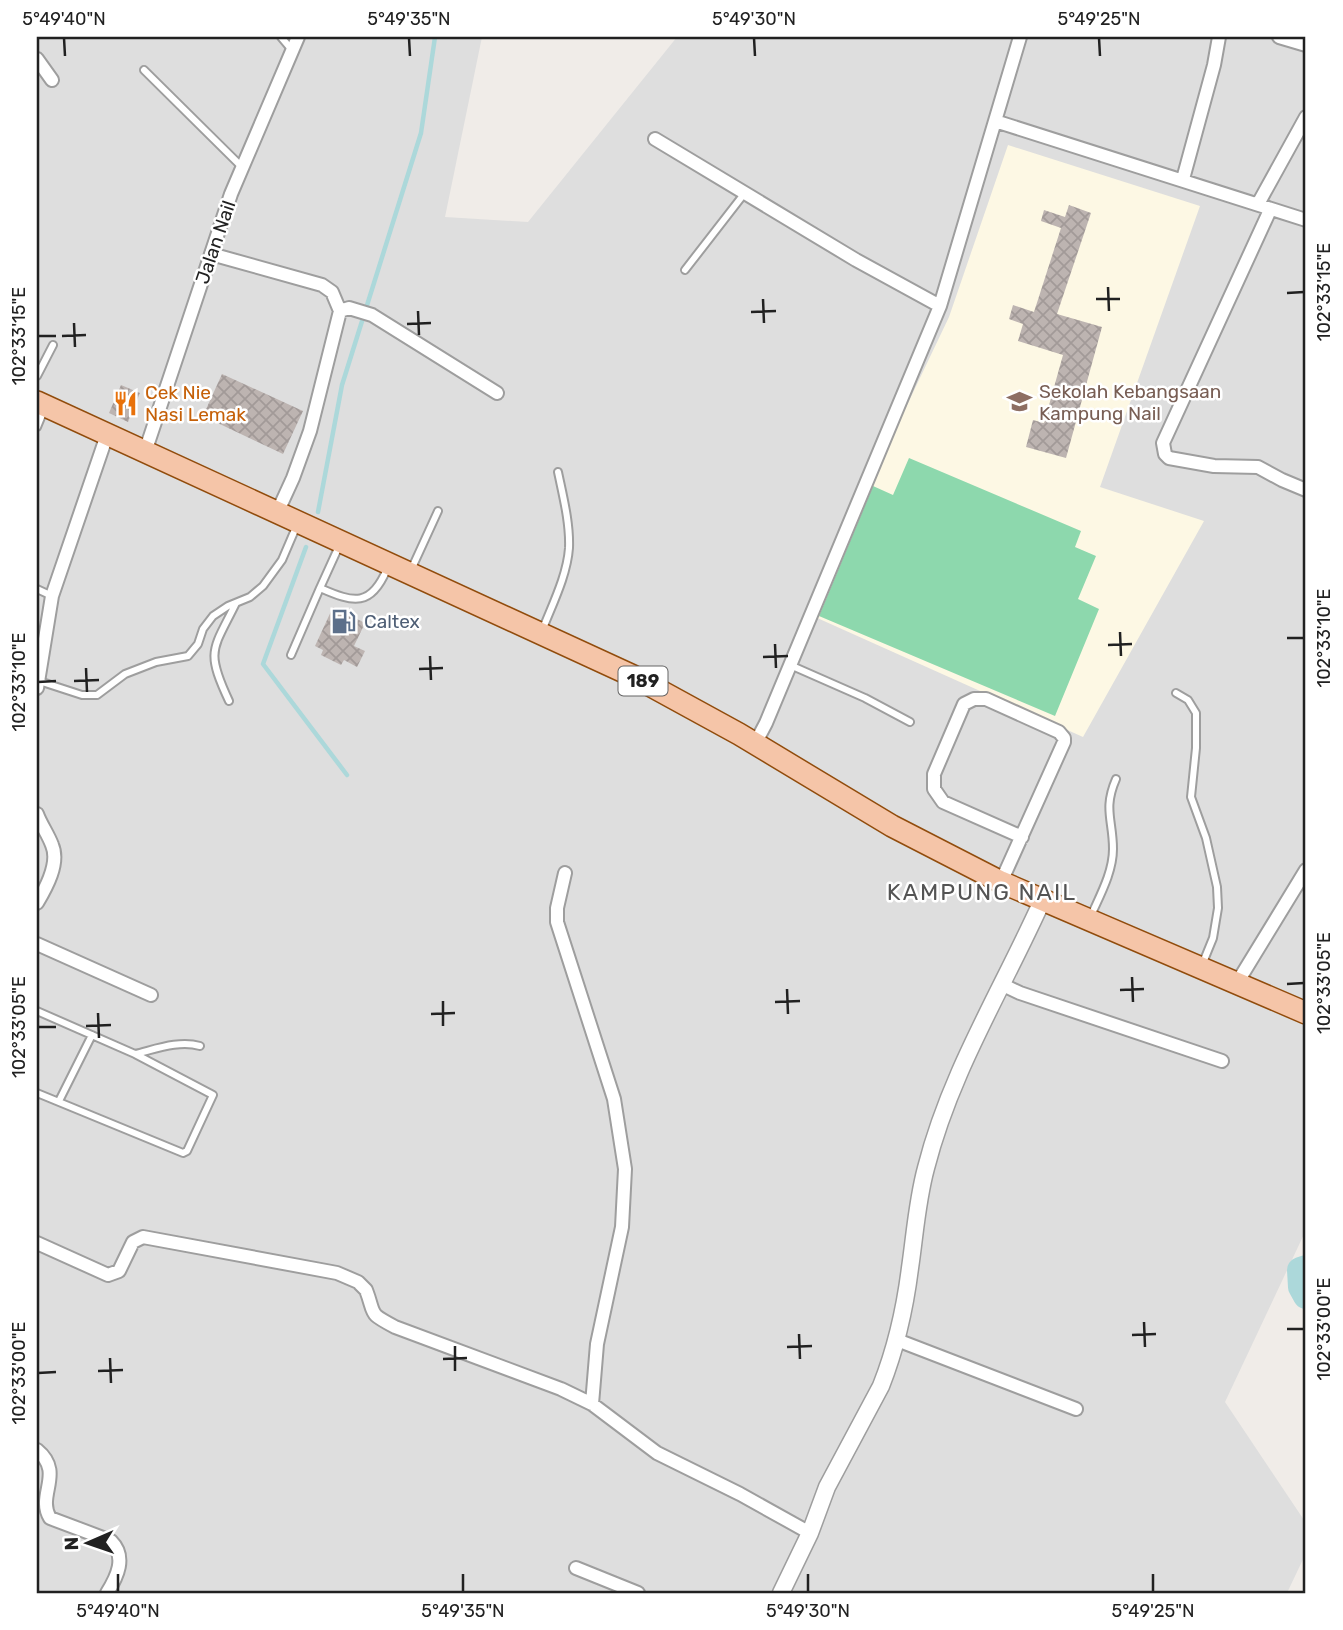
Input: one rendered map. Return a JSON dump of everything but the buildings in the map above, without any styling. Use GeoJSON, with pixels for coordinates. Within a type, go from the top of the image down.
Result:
{"type":"FeatureCollection","features":[{"type":"Feature","properties":{"kind":"main road","name":"189"},"geometry":{"type":"LineString","coordinates":[[41,404],[541,632],[652,686],[892,826],[1001,882],[1306,1013]]}},
{"type":"Feature","properties":{"kind":"street","name":"Jalan Nail"},"geometry":{"type":"LineString","coordinates":[[145,452],[211,254],[243,168],[298,37]]}},
{"type":"Feature","properties":{"kind":"street"},"geometry":{"type":"LineString","coordinates":[[1186,180],[1219,37]]}},
{"type":"Feature","properties":{"kind":"street"},"geometry":{"type":"LineString","coordinates":[[1279,37],[1306,46]]}},
{"type":"Feature","properties":{"kind":"street"},"geometry":{"type":"LineString","coordinates":[[755,744],[940,306],[1018,38]]}},
{"type":"Feature","properties":{"kind":"street"},"geometry":{"type":"LineString","coordinates":[[37,59],[52,80]]}},
{"type":"Feature","properties":{"kind":"street"},"geometry":{"type":"LineString","coordinates":[[1306,117],[1264,207],[1163,443],[1169,458],[1207,465],[1258,467],[1282,481],[1306,490]]}},
{"type":"Feature","properties":{"kind":"street"},"geometry":{"type":"LineString","coordinates":[[995,121],[1306,220]]}},
{"type":"Feature","properties":{"kind":"street"},"geometry":{"type":"LineString","coordinates":[[655,139],[856,260],[940,306]]}},
{"type":"Feature","properties":{"kind":"street"},"geometry":{"type":"LineString","coordinates":[[211,254],[322,285],[332,292],[340,311],[310,431],[277,513]]}},
{"type":"Feature","properties":{"kind":"street"},"geometry":{"type":"LineString","coordinates":[[340,311],[349,308],[366,312],[497,393]]}},
{"type":"Feature","properties":{"kind":"street"},"geometry":{"type":"LineString","coordinates":[[38,685],[52,596],[107,435]]}},
{"type":"Feature","properties":{"kind":"street"},"geometry":{"type":"LineString","coordinates":[[1001,882],[1022,837],[1064,738],[1059,732],[986,699],[974,699],[964,704],[934,774],[934,789],[943,802],[1022,837]]}},
{"type":"Feature","properties":{"kind":"street"},"geometry":{"type":"LineString","coordinates":[[37,814],[54,847],[53,864],[46,887],[37,903]]}},
{"type":"Feature","properties":{"kind":"street"},"geometry":{"type":"LineString","coordinates":[[1237,983],[1306,870]]}},
{"type":"Feature","properties":{"kind":"street"},"geometry":{"type":"LineString","coordinates":[[565,873],[557,908],[557,922],[614,1099],[625,1169],[622,1227],[597,1344],[592,1404]]}},
{"type":"Feature","properties":{"kind":"street"},"geometry":{"type":"LineString","coordinates":[[780,1593],[810,1533],[827,1487],[881,1386],[897,1340],[926,1167],[937,1129],[966,1056],[1042,901]]}},
{"type":"Feature","properties":{"kind":"street"},"geometry":{"type":"LineString","coordinates":[[37,944],[151,995]]}},
{"type":"Feature","properties":{"kind":"street"},"geometry":{"type":"LineString","coordinates":[[1001,984],[1020,993],[1222,1062]]}},
{"type":"Feature","properties":{"kind":"street"},"geometry":{"type":"LineString","coordinates":[[37,1243],[108,1275],[119,1271],[133,1242],[143,1237],[337,1273],[363,1286],[369,1295],[373,1315],[395,1327],[561,1389],[592,1404],[657,1453],[740,1494],[810,1533]]}},
{"type":"Feature","properties":{"kind":"street"},"geometry":{"type":"LineString","coordinates":[[897,1340],[1076,1409]]}},
{"type":"Feature","properties":{"kind":"street"},"geometry":{"type":"LineString","coordinates":[[37,1450],[50,1467],[46,1508],[50,1518],[111,1541],[118,1549],[119,1572],[107,1593]]}},
{"type":"Feature","properties":{"kind":"street"},"geometry":{"type":"LineString","coordinates":[[576,1568],[638,1593]]}},
{"type":"Feature","properties":{"kind":"lane"},"geometry":{"type":"LineString","coordinates":[[282,37],[292,50]]}},
{"type":"Feature","properties":{"kind":"lane"},"geometry":{"type":"LineString","coordinates":[[144,70],[243,168]]}},
{"type":"Feature","properties":{"kind":"lane"},"geometry":{"type":"LineString","coordinates":[[685,270],[745,192]]}},
{"type":"Feature","properties":{"kind":"lane"},"geometry":{"type":"LineString","coordinates":[[37,376],[53,345]]}},
{"type":"Feature","properties":{"kind":"lane"},"geometry":{"type":"LineString","coordinates":[[37,427],[41,404]]}},
{"type":"Feature","properties":{"kind":"lane"},"geometry":{"type":"LineString","coordinates":[[541,632],[565,567],[569,547],[566,508],[558,472]]}},
{"type":"Feature","properties":{"kind":"lane"},"geometry":{"type":"LineString","coordinates":[[410,573],[438,511]]}},
{"type":"Feature","properties":{"kind":"lane"},"geometry":{"type":"LineString","coordinates":[[38,685],[82,695],[97,695],[125,674],[156,662],[188,656],[198,645],[203,629],[214,615],[250,597],[263,586],[277,569],[298,523]]}},
{"type":"Feature","properties":{"kind":"lane"},"geometry":{"type":"LineString","coordinates":[[290,655],[341,542]]}},
{"type":"Feature","properties":{"kind":"lane"},"geometry":{"type":"LineString","coordinates":[[320,588],[339,597],[368,597],[380,586],[389,564]]}},
{"type":"Feature","properties":{"kind":"lane"},"geometry":{"type":"LineString","coordinates":[[37,589],[52,596]]}},
{"type":"Feature","properties":{"kind":"lane"},"geometry":{"type":"LineString","coordinates":[[229,701],[215,672],[214,647],[236,603]]}},
{"type":"Feature","properties":{"kind":"lane"},"geometry":{"type":"LineString","coordinates":[[790,665],[865,698],[910,722]]}},
{"type":"Feature","properties":{"kind":"lane"},"geometry":{"type":"LineString","coordinates":[[1176,693],[1188,700],[1196,713],[1191,797],[1206,838],[1217,887],[1218,908],[1213,938],[1201,968]]}},
{"type":"Feature","properties":{"kind":"lane"},"geometry":{"type":"LineString","coordinates":[[1089,921],[1112,860],[1108,807],[1116,779]]}},
{"type":"Feature","properties":{"kind":"lane"},"geometry":{"type":"LineString","coordinates":[[37,1011],[135,1054],[212,1094],[185,1153],[37,1093]]}},
{"type":"Feature","properties":{"kind":"lane"},"geometry":{"type":"LineString","coordinates":[[60,1101],[92,1035]]}},
{"type":"Feature","properties":{"kind":"lane"},"geometry":{"type":"LineString","coordinates":[[135,1054],[175,1045],[200,1046]]}},
{"type":"Feature","properties":{"kind":"shaded area"},"geometry":{"type":"Polygon","coordinates":[[[37,37],[482,37],[445,217],[528,222],[677,37],[1306,37],[1306,1230],[1225,1402],[1306,1523],[1306,1553],[1287,1593],[37,1593],[37,37]]]}},
{"type":"Feature","properties":{"kind":"shaded area","name":"Sekolah Kebangsaan Kampung Nail"},"geometry":{"type":"Polygon","coordinates":[[[1008,145],[1200,206],[1100,487],[1204,521],[1083,737],[815,617],[868,487],[949,317],[1008,145]]]}},
{"type":"Feature","properties":{"kind":"green space"},"geometry":{"type":"Polygon","coordinates":[[[909,458],[1081,531],[1075,547],[1096,556],[1078,599],[1099,609],[1055,716],[819,616],[873,486],[893,495],[909,458]]]}},
{"type":"Feature","properties":{"kind":"waterway"},"geometry":{"type":"LineString","coordinates":[[318,512],[342,385],[421,133],[435,37]]}},
{"type":"Feature","properties":{"kind":"waterway"},"geometry":{"type":"LineString","coordinates":[[306,547],[263,664],[347,775]]}},
{"type":"Feature","properties":{"kind":"waterway"},"geometry":{"type":"LineString","coordinates":[[1306,1268],[1300,1270],[1301,1287],[1306,1296]]}},
{"type":"Feature","properties":{"kind":"place","name":"Sekolah Kebangsaan Kampung Nail"},"geometry":{"type":"Point","coordinates":[1019,402]}},
{"type":"Feature","properties":{"kind":"place","name":"Cek Nie Nasi Lemak"},"geometry":{"type":"Point","coordinates":[125,403]}},
{"type":"Feature","properties":{"kind":"place","name":"Caltex"},"geometry":{"type":"Point","coordinates":[344,621]}},
{"type":"Feature","properties":{"kind":"district","name":"KAMPUNG NAIL"},"geometry":{"type":"Point","coordinates":[982,892]}}]}
